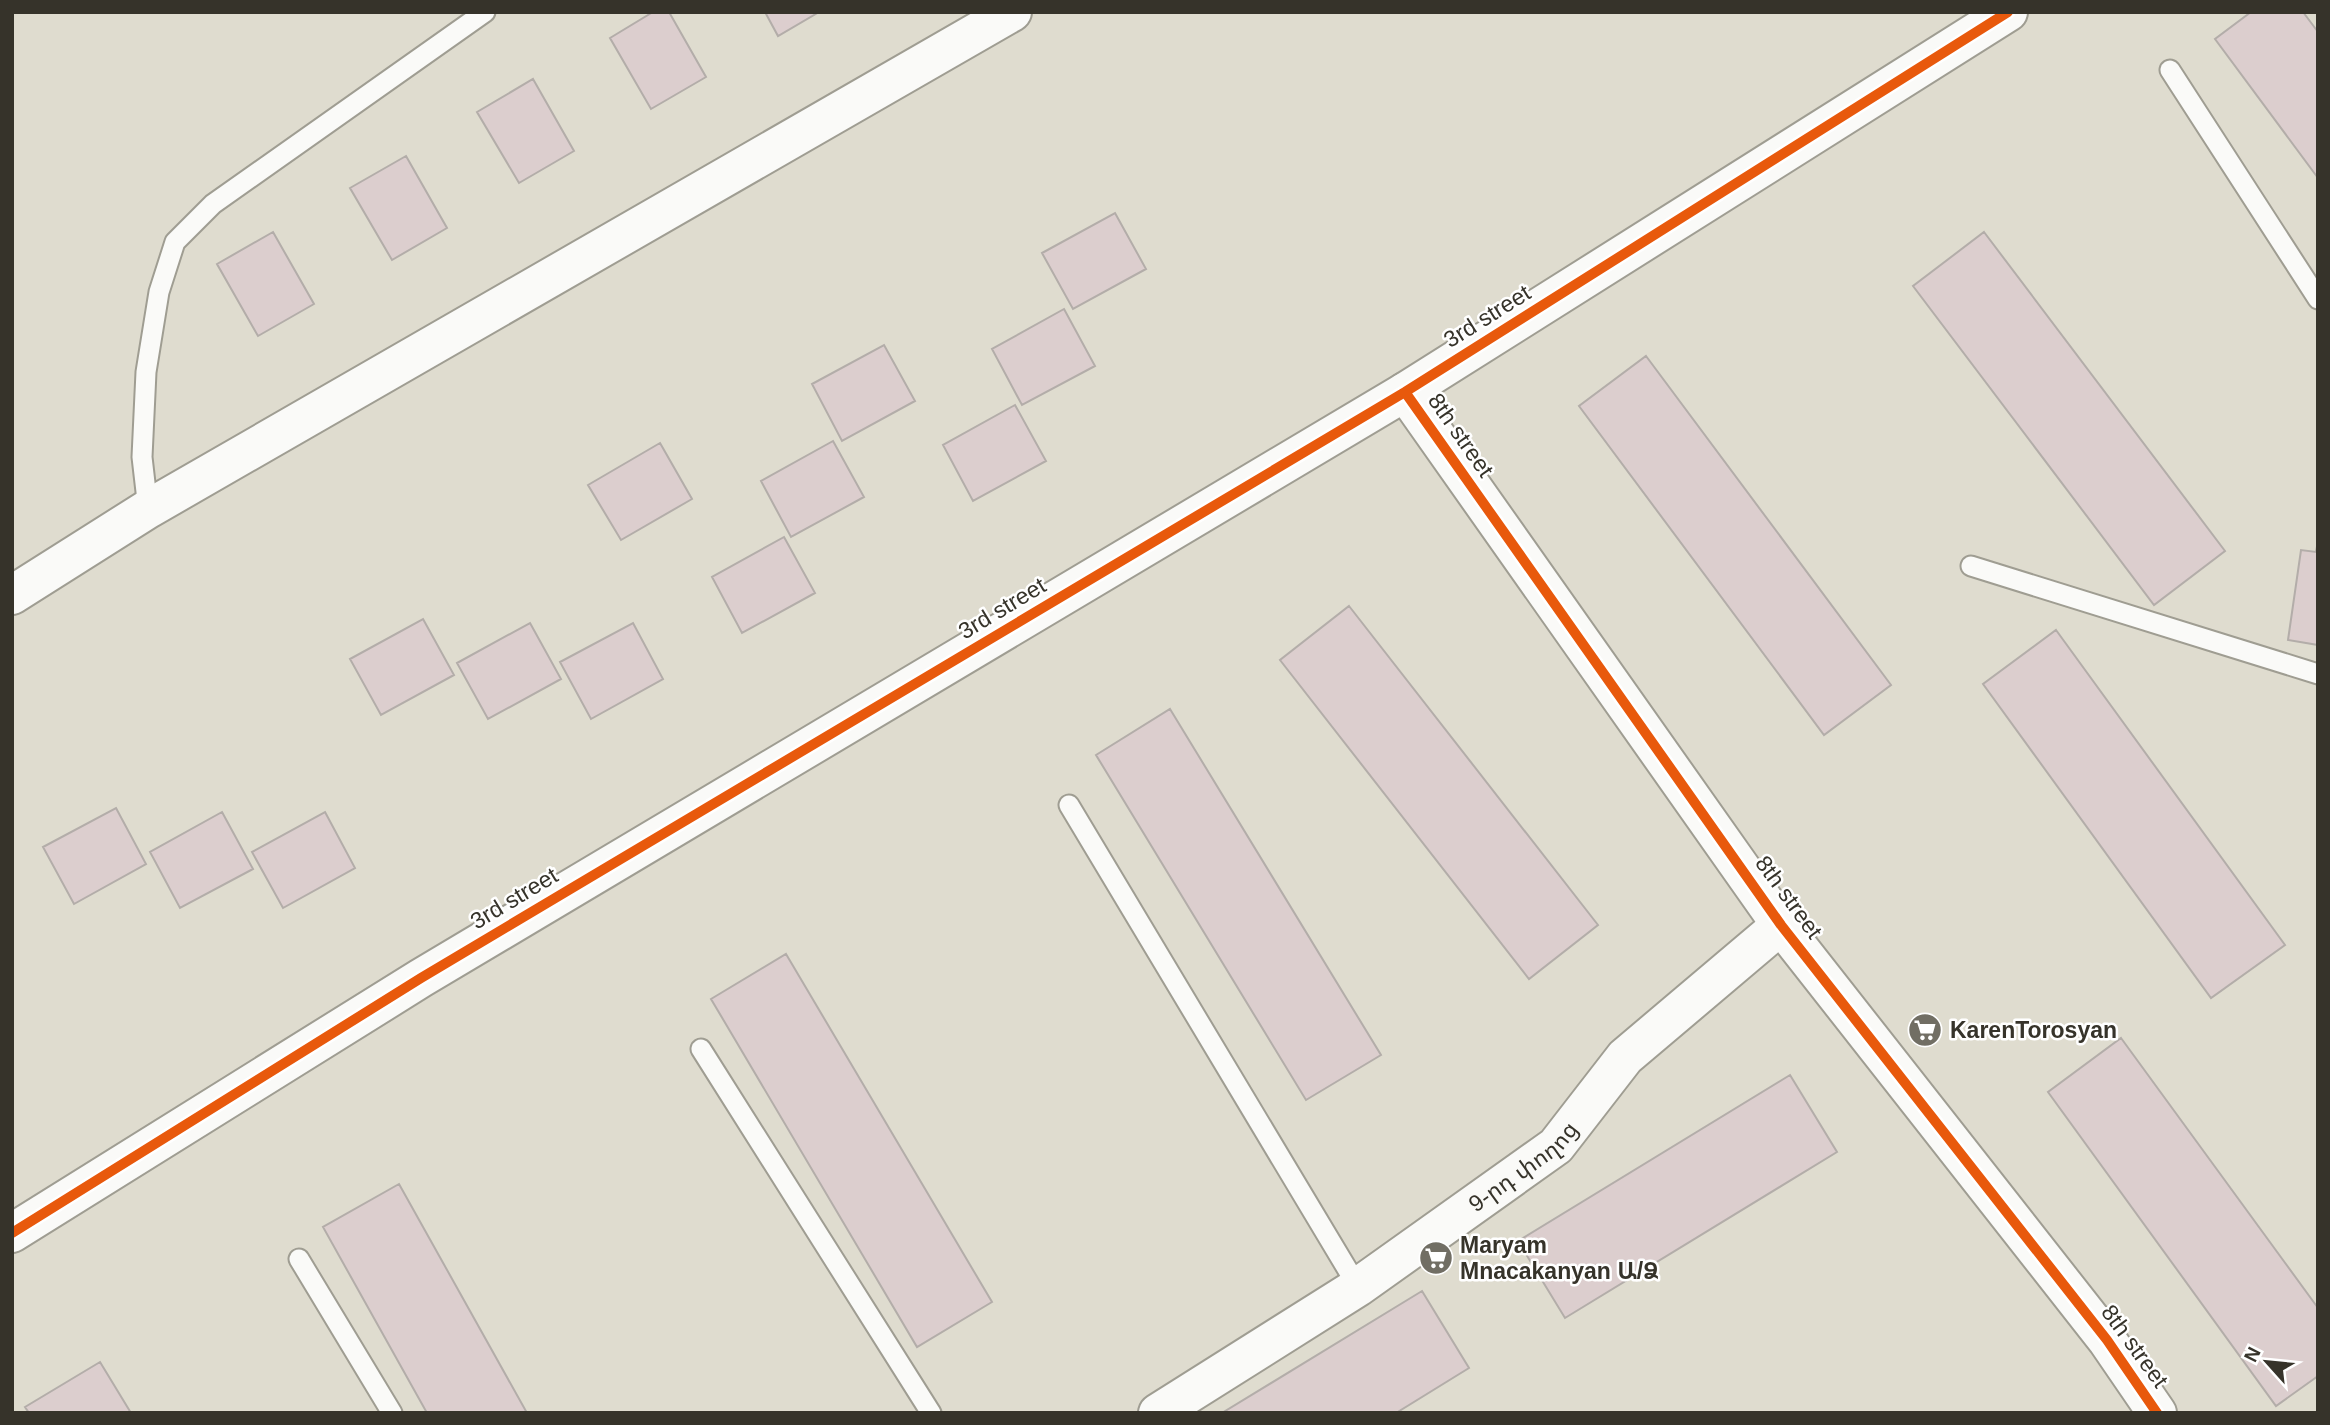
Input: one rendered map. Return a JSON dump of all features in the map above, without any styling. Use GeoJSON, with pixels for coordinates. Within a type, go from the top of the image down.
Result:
{"type":"FeatureCollection","features":[{"type":"Feature","properties":{"kind":"street"},"geometry":{"type":"LineString","coordinates":[[12,595],[148,509],[1012,12]]}},
{"type":"Feature","properties":{"kind":"street","name":"3rd street"},"geometry":{"type":"LineString","coordinates":[[12,1233],[421,978],[1405,392],[2008,12]]}},
{"type":"Feature","properties":{"kind":"street","name":"8th street"},"geometry":{"type":"LineString","coordinates":[[1405,392],[1782,925],[2107,1340],[2157,1413]]}},
{"type":"Feature","properties":{"kind":"street","name":"9-րդ փողոց"},"geometry":{"type":"LineString","coordinates":[[1158,1413],[1358,1287],[1556,1146],[1625,1057],[1782,925]]}},
{"type":"Feature","properties":{"kind":"lane"},"geometry":{"type":"LineString","coordinates":[[148,509],[142,457],[146,372],[159,292],[175,242],[213,204],[485,12]]}},
{"type":"Feature","properties":{"kind":"lane"},"geometry":{"type":"LineString","coordinates":[[2170,70],[2318,299]]}},
{"type":"Feature","properties":{"kind":"lane"},"geometry":{"type":"LineString","coordinates":[[1971,566],[2318,674]]}},
{"type":"Feature","properties":{"kind":"lane"},"geometry":{"type":"LineString","coordinates":[[1069,805],[1358,1287]]}},
{"type":"Feature","properties":{"kind":"lane"},"geometry":{"type":"LineString","coordinates":[[701,1049],[931,1413]]}},
{"type":"Feature","properties":{"kind":"lane"},"geometry":{"type":"LineString","coordinates":[[299,1259],[392,1413]]}},
{"type":"Feature","properties":{"kind":"building"},"geometry":{"type":"Polygon","coordinates":[[[653,12],[669,12],[706,77],[651,109],[610,38],[653,12]]]}},
{"type":"Feature","properties":{"kind":"building"},"geometry":{"type":"Polygon","coordinates":[[[765,12],[819,12],[778,36],[765,12]]]}},
{"type":"Feature","properties":{"kind":"building"},"geometry":{"type":"Polygon","coordinates":[[[2251,12],[2303,12],[2318,32],[2318,178],[2215,39],[2251,12]]]}},
{"type":"Feature","properties":{"kind":"building"},"geometry":{"type":"Polygon","coordinates":[[[533,79],[574,151],[519,183],[477,112],[533,79]]]}},
{"type":"Feature","properties":{"kind":"building"},"geometry":{"type":"Polygon","coordinates":[[[406,156],[447,228],[392,260],[350,188],[406,156]]]}},
{"type":"Feature","properties":{"kind":"building"},"geometry":{"type":"Polygon","coordinates":[[[1115,213],[1146,269],[1073,309],[1042,253],[1115,213]]]}},
{"type":"Feature","properties":{"kind":"building"},"geometry":{"type":"Polygon","coordinates":[[[273,232],[314,304],[258,336],[217,264],[273,232]]]}},
{"type":"Feature","properties":{"kind":"building"},"geometry":{"type":"Polygon","coordinates":[[[1984,232],[2225,551],[2154,605],[1913,286],[1984,232]]]}},
{"type":"Feature","properties":{"kind":"building"},"geometry":{"type":"Polygon","coordinates":[[[1064,309],[1095,366],[1022,405],[992,349],[1064,309]]]}},
{"type":"Feature","properties":{"kind":"building"},"geometry":{"type":"Polygon","coordinates":[[[884,345],[915,401],[842,441],[812,384],[884,345]]]}},
{"type":"Feature","properties":{"kind":"building"},"geometry":{"type":"Polygon","coordinates":[[[1646,356],[1891,685],[1824,735],[1579,406],[1646,356]]]}},
{"type":"Feature","properties":{"kind":"building"},"geometry":{"type":"Polygon","coordinates":[[[1015,405],[1046,461],[973,501],[943,445],[1015,405]]]}},
{"type":"Feature","properties":{"kind":"building"},"geometry":{"type":"Polygon","coordinates":[[[833,441],[864,497],[791,537],[761,481],[833,441]]]}},
{"type":"Feature","properties":{"kind":"building"},"geometry":{"type":"Polygon","coordinates":[[[660,443],[692,499],[621,540],[588,485],[660,443]]]}},
{"type":"Feature","properties":{"kind":"building"},"geometry":{"type":"Polygon","coordinates":[[[784,537],[815,593],[742,633],[712,577],[784,537]]]}},
{"type":"Feature","properties":{"kind":"building"},"geometry":{"type":"Polygon","coordinates":[[[2318,541],[2318,645],[2288,640],[2301,550],[2316,552],[2318,541]]]}},
{"type":"Feature","properties":{"kind":"building"},"geometry":{"type":"Polygon","coordinates":[[[1349,606],[1598,925],[1529,979],[1280,660],[1349,606]]]}},
{"type":"Feature","properties":{"kind":"building"},"geometry":{"type":"Polygon","coordinates":[[[423,619],[454,675],[381,715],[350,659],[423,619]]]}},
{"type":"Feature","properties":{"kind":"building"},"geometry":{"type":"Polygon","coordinates":[[[530,623],[561,679],[488,719],[457,663],[530,623]]]}},
{"type":"Feature","properties":{"kind":"building"},"geometry":{"type":"Polygon","coordinates":[[[633,623],[663,679],[591,719],[560,662],[633,623]]]}},
{"type":"Feature","properties":{"kind":"building"},"geometry":{"type":"Polygon","coordinates":[[[2056,630],[2285,945],[2211,998],[1983,684],[2056,630]]]}},
{"type":"Feature","properties":{"kind":"building"},"geometry":{"type":"Polygon","coordinates":[[[1170,709],[1381,1055],[1306,1100],[1096,755],[1170,709]]]}},
{"type":"Feature","properties":{"kind":"building"},"geometry":{"type":"Polygon","coordinates":[[[116,808],[146,864],[74,904],[43,847],[116,808]]]}},
{"type":"Feature","properties":{"kind":"building"},"geometry":{"type":"Polygon","coordinates":[[[222,812],[253,869],[180,908],[150,852],[222,812]]]}},
{"type":"Feature","properties":{"kind":"building"},"geometry":{"type":"Polygon","coordinates":[[[325,812],[355,868],[283,908],[252,852],[325,812]]]}},
{"type":"Feature","properties":{"kind":"building"},"geometry":{"type":"Polygon","coordinates":[[[786,954],[992,1302],[917,1347],[711,999],[786,954]]]}},
{"type":"Feature","properties":{"kind":"building"},"geometry":{"type":"Polygon","coordinates":[[[2121,1038],[2318,1308],[2318,1376],[2276,1406],[2048,1092],[2121,1038]]]}},
{"type":"Feature","properties":{"kind":"building"},"geometry":{"type":"Polygon","coordinates":[[[1790,1075],[1837,1152],[1565,1318],[1518,1241],[1790,1075]]]}},
{"type":"Feature","properties":{"kind":"building"},"geometry":{"type":"Polygon","coordinates":[[[399,1184],[527,1413],[427,1413],[323,1227],[399,1184]]]}},
{"type":"Feature","properties":{"kind":"building"},"geometry":{"type":"Polygon","coordinates":[[[1422,1291],[1469,1368],[1396,1413],[1222,1413],[1422,1291]]]}},
{"type":"Feature","properties":{"kind":"building"},"geometry":{"type":"Polygon","coordinates":[[[100,1362],[131,1413],[29,1413],[25,1407],[100,1362]]]}},
{"type":"Feature","properties":{"kind":"cycle path"},"geometry":{"type":"LineString","coordinates":[[12,1233],[421,978],[1405,392],[2008,12]]}},
{"type":"Feature","properties":{"kind":"cycle path"},"geometry":{"type":"LineString","coordinates":[[1405,392],[1781,925],[2107,1340],[2157,1413]]}},
{"type":"Feature","properties":{"kind":"place","name":"KarenTorosyan"},"geometry":{"type":"Point","coordinates":[1925,1030]}},
{"type":"Feature","properties":{"kind":"place","name":"Maryam Mnacakanyan Ա/Ձ"},"geometry":{"type":"Point","coordinates":[1436,1258]}}]}
